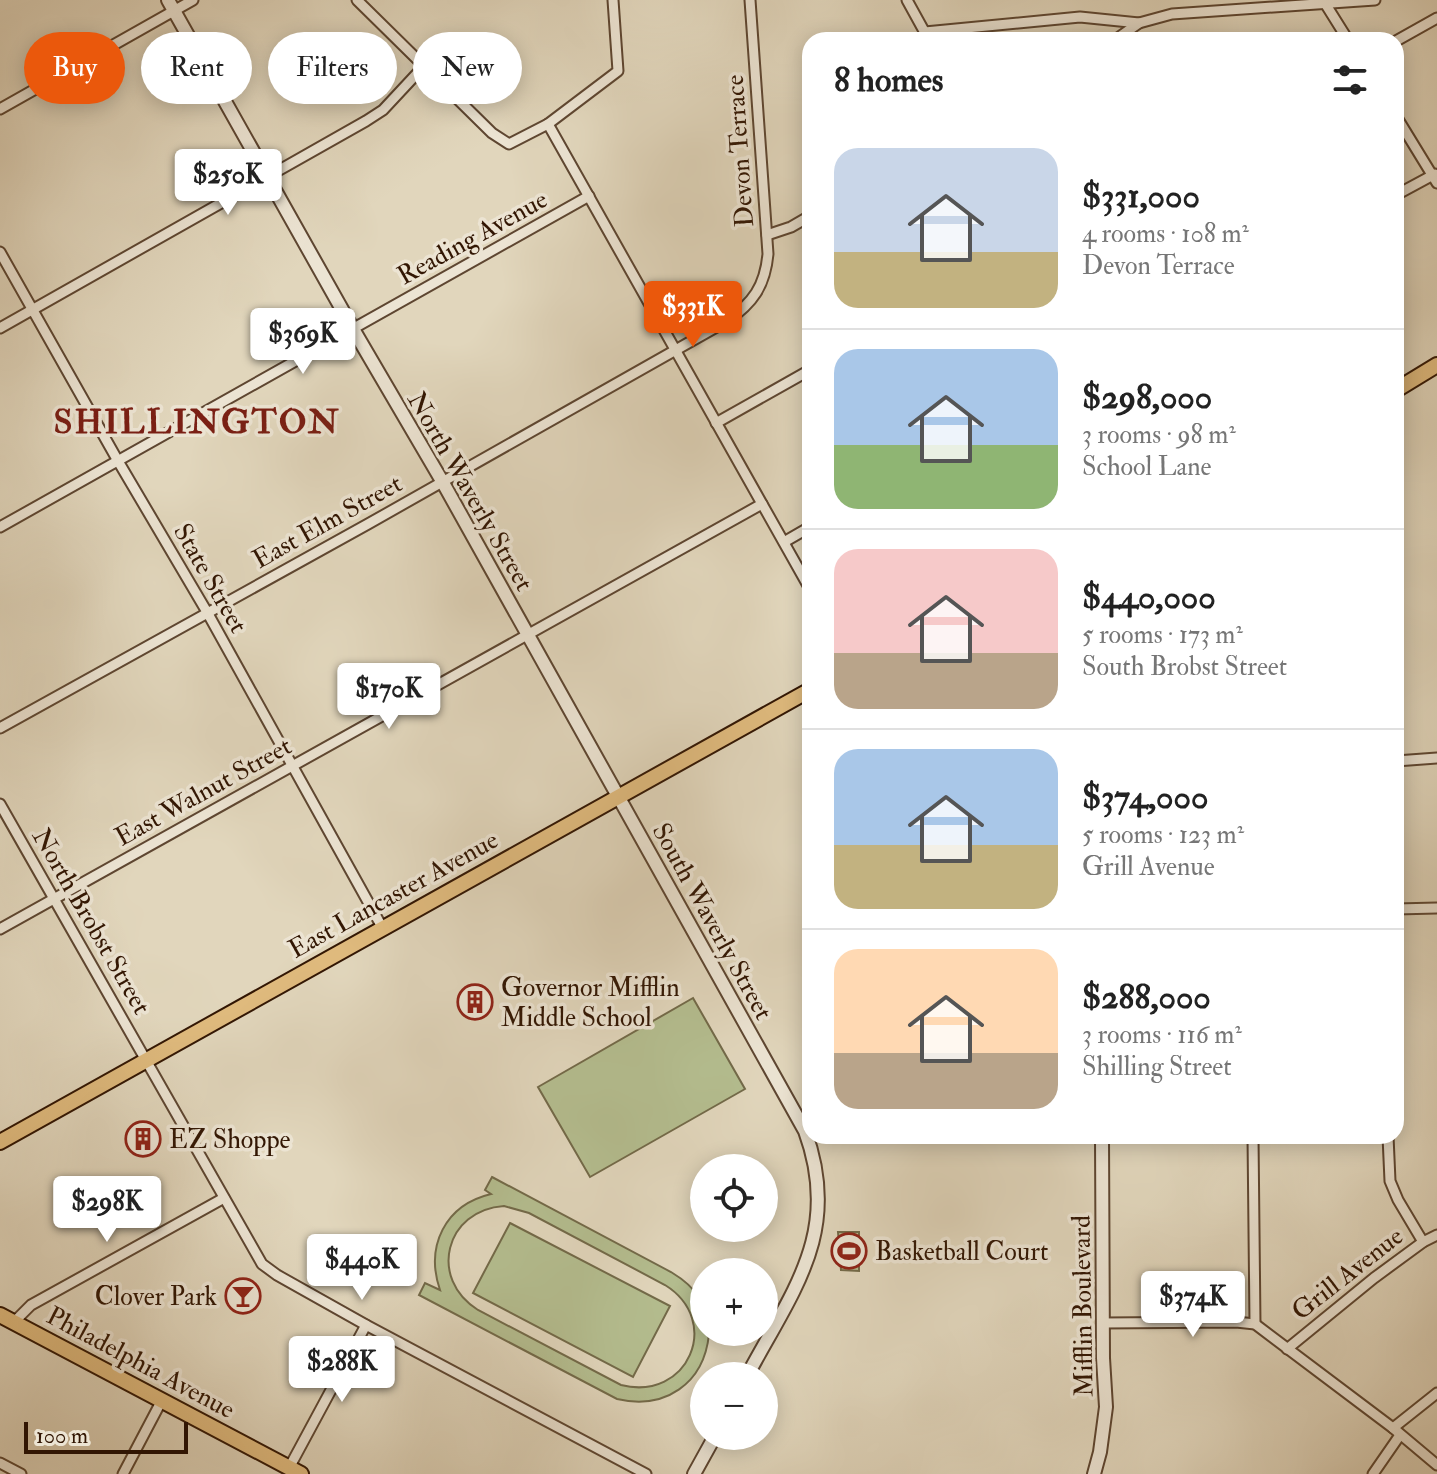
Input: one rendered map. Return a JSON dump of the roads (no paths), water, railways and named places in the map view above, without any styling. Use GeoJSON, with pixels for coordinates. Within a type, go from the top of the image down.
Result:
{"type":"FeatureCollection","features":[{"type":"Feature","properties":{"kind":"main road"},"geometry":{"type":"LineString","coordinates":[[1404,385],[1437,365]]}},
{"type":"Feature","properties":{"kind":"main road","name":"East Lancaster Avenue"},"geometry":{"type":"LineString","coordinates":[[0,1142],[802,694]]}},
{"type":"Feature","properties":{"kind":"main road","name":"Philadelphia Avenue"},"geometry":{"type":"LineString","coordinates":[[0,1315],[295,1471]]}},
{"type":"Feature","properties":{"kind":"street"},"geometry":{"type":"LineString","coordinates":[[0,109],[171,6],[193,0]]}},
{"type":"Feature","properties":{"kind":"street"},"geometry":{"type":"LineString","coordinates":[[357,0],[368,4],[413,54]]}},
{"type":"Feature","properties":{"kind":"street"},"geometry":{"type":"LineString","coordinates":[[463,104],[492,133],[509,144],[548,124],[618,71],[613,0]]}},
{"type":"Feature","properties":{"kind":"street","name":"Devon Terrace"},"geometry":{"type":"LineString","coordinates":[[675,349],[745,308],[765,274],[767,235],[750,0]]}},
{"type":"Feature","properties":{"kind":"street"},"geometry":{"type":"LineString","coordinates":[[907,0],[925,32]]}},
{"type":"Feature","properties":{"kind":"street"},"geometry":{"type":"LineString","coordinates":[[1126,32],[1139,23],[1172,14],[1324,1],[1375,0]]}},
{"type":"Feature","properties":{"kind":"street"},"geometry":{"type":"LineString","coordinates":[[1324,1],[1343,32]]}},
{"type":"Feature","properties":{"kind":"street","name":"North Waverly Street"},"geometry":{"type":"LineString","coordinates":[[171,6],[619,796]]}},
{"type":"Feature","properties":{"kind":"street"},"geometry":{"type":"LineString","coordinates":[[959,32],[1080,17],[1139,23]]}},
{"type":"Feature","properties":{"kind":"street"},"geometry":{"type":"LineString","coordinates":[[1404,37],[1437,18]]}},
{"type":"Feature","properties":{"kind":"street"},"geometry":{"type":"LineString","coordinates":[[0,328],[383,110],[413,78]]}},
{"type":"Feature","properties":{"kind":"street"},"geometry":{"type":"LineString","coordinates":[[548,124],[802,575]]}},
{"type":"Feature","properties":{"kind":"street"},"geometry":{"type":"LineString","coordinates":[[1404,129],[1435,177],[1404,191]]}},
{"type":"Feature","properties":{"kind":"street","name":"Reading Avenue"},"geometry":{"type":"LineString","coordinates":[[0,527],[589,196]]}},
{"type":"Feature","properties":{"kind":"street"},"geometry":{"type":"LineString","coordinates":[[767,235],[802,221]]}},
{"type":"Feature","properties":{"kind":"street","name":"State Street"},"geometry":{"type":"LineString","coordinates":[[0,252],[207,612],[382,927]]}},
{"type":"Feature","properties":{"kind":"street","name":"East Elm Street"},"geometry":{"type":"LineString","coordinates":[[0,728],[675,349]]}},
{"type":"Feature","properties":{"kind":"street"},"geometry":{"type":"LineString","coordinates":[[716,423],[802,375]]}},
{"type":"Feature","properties":{"kind":"street","name":"East Walnut Street"},"geometry":{"type":"LineString","coordinates":[[0,929],[762,504]]}},
{"type":"Feature","properties":{"kind":"street"},"geometry":{"type":"LineString","coordinates":[[784,542],[802,532]]}},
{"type":"Feature","properties":{"kind":"street"},"geometry":{"type":"LineString","coordinates":[[1404,760],[1437,758]]}},
{"type":"Feature","properties":{"kind":"street","name":"South Waverly Street"},"geometry":{"type":"LineString","coordinates":[[619,796],[802,1125]]}},
{"type":"Feature","properties":{"kind":"street","name":"North Brobst Street"},"geometry":{"type":"LineString","coordinates":[[0,804],[262,1264],[366,1325],[646,1474]]}},
{"type":"Feature","properties":{"kind":"street"},"geometry":{"type":"LineString","coordinates":[[1404,909],[1437,908]]}},
{"type":"Feature","properties":{"kind":"street","name":"South Waverly Street"},"geometry":{"type":"LineString","coordinates":[[754,1362],[811,1249],[819,1200],[815,1162],[809,1144]]}},
{"type":"Feature","properties":{"kind":"street","name":"Mifflin Boulevard"},"geometry":{"type":"LineString","coordinates":[[1097,1473],[1106,1407],[1102,1144]]}},
{"type":"Feature","properties":{"kind":"street"},"geometry":{"type":"LineString","coordinates":[[1253,1144],[1255,1324]]}},
{"type":"Feature","properties":{"kind":"street"},"geometry":{"type":"LineString","coordinates":[[1388,1144],[1390,1181],[1423,1242]]}},
{"type":"Feature","properties":{"kind":"street"},"geometry":{"type":"LineString","coordinates":[[14,1322],[31,1305],[224,1198]]}},
{"type":"Feature","properties":{"kind":"street","name":"Grill Avenue"},"geometry":{"type":"LineString","coordinates":[[1103,1323],[1255,1324],[1287,1349],[1374,1278],[1437,1235]]}},
{"type":"Feature","properties":{"kind":"street"},"geometry":{"type":"LineString","coordinates":[[295,1471],[366,1325]]}},
{"type":"Feature","properties":{"kind":"street"},"geometry":{"type":"LineString","coordinates":[[1287,1349],[1437,1465]]}},
{"type":"Feature","properties":{"kind":"street"},"geometry":{"type":"LineString","coordinates":[[1373,1474],[1396,1432],[1437,1393]]}},
{"type":"Feature","properties":{"kind":"street"},"geometry":{"type":"LineString","coordinates":[[123,1474],[162,1400]]}},
{"type":"Feature","properties":{"kind":"street"},"geometry":{"type":"LineString","coordinates":[[694,1474],[707,1450]]}},
{"type":"Feature","properties":{"kind":"street"},"geometry":{"type":"LineString","coordinates":[[1,1467],[21,1474]]}},
{"type":"Feature","properties":{"kind":"place","name":"Governor Mifflin Middle School"},"geometry":{"type":"Point","coordinates":[475,1002]}},
{"type":"Feature","properties":{"kind":"place","name":"EZ Shoppe"},"geometry":{"type":"Point","coordinates":[143,1139]}},
{"type":"Feature","properties":{"kind":"place","name":"Basketball Court"},"geometry":{"type":"Point","coordinates":[849,1251]}},
{"type":"Feature","properties":{"kind":"place","name":"Clover Park"},"geometry":{"type":"Point","coordinates":[243,1296]}},
{"type":"Feature","properties":{"kind":"district","name":"SHILLINGTON"},"geometry":{"type":"Point","coordinates":[197,421]}}]}
